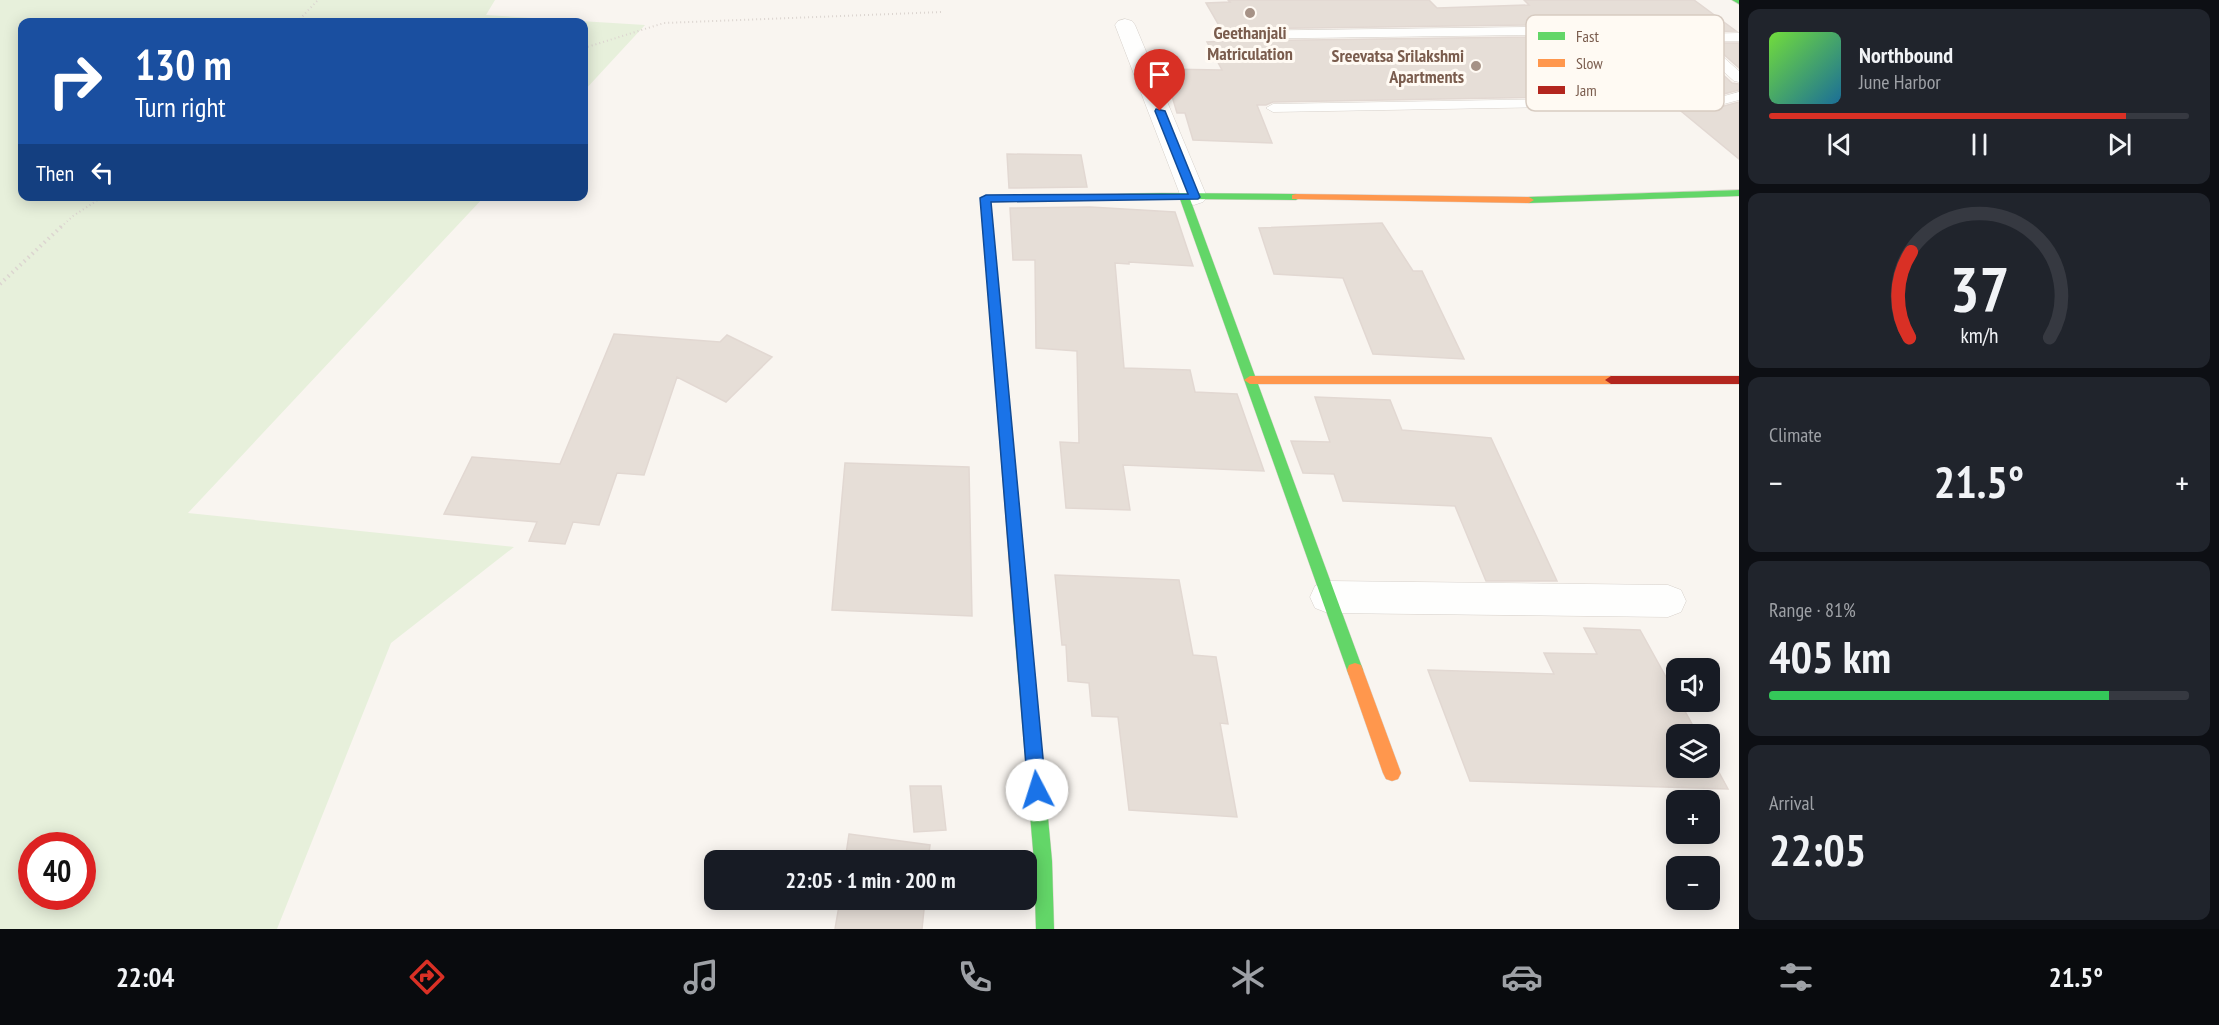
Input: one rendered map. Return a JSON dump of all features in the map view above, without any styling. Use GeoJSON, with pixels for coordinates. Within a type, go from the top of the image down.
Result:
{"type":"FeatureCollection","features":[{"type":"Feature","properties":{"kind":"street"},"geometry":{"type":"LineString","coordinates":[[1125,26],[1189,197],[1250,380],[1392,773]]}},
{"type":"Feature","properties":{"kind":"street"},"geometry":{"type":"LineString","coordinates":[[1046,929],[1043,861],[986,198],[1574,200],[1739,193]]}},
{"type":"Feature","properties":{"kind":"street"},"geometry":{"type":"LineString","coordinates":[[1250,380],[1739,380]]}},
{"type":"Feature","properties":{"kind":"street"},"geometry":{"type":"LineString","coordinates":[[1328,597],[1668,601]]}},
{"type":"Feature","properties":{"kind":"lane"},"geometry":{"type":"LineString","coordinates":[[1240,34],[1526,30]]}},
{"type":"Feature","properties":{"kind":"lane"},"geometry":{"type":"LineString","coordinates":[[1724,37],[1739,37]]}},
{"type":"Feature","properties":{"kind":"lane"},"geometry":{"type":"LineString","coordinates":[[1724,65],[1739,78]]}},
{"type":"Feature","properties":{"kind":"lane"},"geometry":{"type":"LineString","coordinates":[[1724,100],[1739,96]]}},
{"type":"Feature","properties":{"kind":"lane"},"geometry":{"type":"LineString","coordinates":[[1273,108],[1526,104]]}},
{"type":"Feature","properties":{"kind":"path"},"geometry":{"type":"LineString","coordinates":[[301,18],[318,0]]}},
{"type":"Feature","properties":{"kind":"path"},"geometry":{"type":"LineString","coordinates":[[588,47],[664,23],[942,12]]}},
{"type":"Feature","properties":{"kind":"path"},"geometry":{"type":"LineString","coordinates":[[0,284],[73,216],[96,201]]}},
{"type":"Feature","properties":{"kind":"green space"},"geometry":{"type":"Polygon","coordinates":[[[0,0],[495,0],[486,15],[534,18],[18,18],[18,201],[480,201],[188,513],[514,547],[391,643],[277,929],[0,929],[0,0]]]}},
{"type":"Feature","properties":{"kind":"green space"},"geometry":{"type":"Polygon","coordinates":[[[588,21],[645,25],[588,87],[588,21]]]}},
{"type":"Feature","properties":{"kind":"building"},"geometry":{"type":"Polygon","coordinates":[[[1228,0],[1429,0],[1437,8],[1529,5],[1524,0],[1694,0],[1714,15],[1526,15],[1526,25],[1241,29],[1233,36],[1241,41],[1526,37],[1526,98],[1273,102],[1257,105],[1272,143],[1193,140],[1185,113],[1177,113],[1164,69],[1222,70],[1207,42],[1228,41],[1206,3],[1230,2],[1228,0]]]}},
{"type":"Feature","properties":{"kind":"building"},"geometry":{"type":"Polygon","coordinates":[[[1724,22],[1736,31],[1724,31],[1724,22]]]}},
{"type":"Feature","properties":{"kind":"building"},"geometry":{"type":"Polygon","coordinates":[[[1724,43],[1739,43],[1739,68],[1724,55],[1724,43]]]}},
{"type":"Feature","properties":{"kind":"building"},"geometry":{"type":"Polygon","coordinates":[[[1724,76],[1732,83],[1739,84],[1739,90],[1724,94],[1724,76]]]}},
{"type":"Feature","properties":{"kind":"building"},"geometry":{"type":"Polygon","coordinates":[[[1739,102],[1739,159],[1681,111],[1724,111],[1724,106],[1739,102]]]}},
{"type":"Feature","properties":{"kind":"building"},"geometry":{"type":"Polygon","coordinates":[[[1007,154],[1081,155],[1087,187],[1009,188],[1007,154]]]}},
{"type":"Feature","properties":{"kind":"building"},"geometry":{"type":"Polygon","coordinates":[[[1090,207],[1175,212],[1193,266],[1115,263],[1124,368],[1190,370],[1195,392],[1237,394],[1264,471],[1123,465],[1130,510],[1066,508],[1060,442],[1079,443],[1077,351],[1036,348],[1035,260],[1013,260],[1010,208],[1090,207]]]}},
{"type":"Feature","properties":{"kind":"building"},"geometry":{"type":"Polygon","coordinates":[[[1382,223],[1413,271],[1422,271],[1464,359],[1373,354],[1343,278],[1274,274],[1259,228],[1382,223]]]}},
{"type":"Feature","properties":{"kind":"building"},"geometry":{"type":"Polygon","coordinates":[[[614,334],[720,342],[727,335],[772,357],[726,402],[677,377],[644,475],[617,473],[599,525],[573,522],[565,544],[529,541],[537,522],[444,514],[472,457],[560,464],[614,334]]]}},
{"type":"Feature","properties":{"kind":"building"},"geometry":{"type":"Polygon","coordinates":[[[1315,397],[1390,400],[1402,430],[1491,438],[1557,581],[1486,581],[1455,506],[1343,501],[1334,474],[1303,473],[1291,441],[1330,442],[1315,397]]]}},
{"type":"Feature","properties":{"kind":"building"},"geometry":{"type":"Polygon","coordinates":[[[845,463],[969,467],[972,616],[832,610],[845,463]]]}},
{"type":"Feature","properties":{"kind":"building"},"geometry":{"type":"Polygon","coordinates":[[[1055,575],[1179,580],[1193,655],[1216,657],[1228,724],[1220,723],[1237,817],[1129,810],[1118,717],[1092,716],[1089,683],[1068,681],[1066,645],[1062,645],[1055,575]]]}},
{"type":"Feature","properties":{"kind":"building"},"geometry":{"type":"Polygon","coordinates":[[[1584,628],[1640,630],[1666,677],[1666,712],[1685,712],[1692,724],[1666,724],[1666,778],[1720,778],[1720,774],[1728,789],[1470,781],[1428,670],[1554,674],[1544,653],[1597,654],[1584,628]]]}},
{"type":"Feature","properties":{"kind":"building"},"geometry":{"type":"Polygon","coordinates":[[[910,786],[941,786],[946,830],[914,832],[910,786]]]}},
{"type":"Feature","properties":{"kind":"building"},"geometry":{"type":"Polygon","coordinates":[[[849,834],[930,845],[929,850],[847,850],[849,834]]]}},
{"type":"Feature","properties":{"kind":"building"},"geometry":{"type":"Polygon","coordinates":[[[838,910],[924,910],[922,929],[835,929],[838,910]]]}},
{"type":"Feature","properties":{"kind":"traffic: fast"},"geometry":{"type":"LineString","coordinates":[[1529,200],[1739,193]]}},
{"type":"Feature","properties":{"kind":"traffic: fast"},"geometry":{"type":"LineString","coordinates":[[1001,379],[985,199],[1161,196],[1296,197]]}},
{"type":"Feature","properties":{"kind":"traffic: fast"},"geometry":{"type":"LineString","coordinates":[[1184,196],[1355,670]]}},
{"type":"Feature","properties":{"kind":"traffic: fast"},"geometry":{"type":"LineString","coordinates":[[1021,614],[1043,861],[1045,929]]}},
{"type":"Feature","properties":{"kind":"traffic: slow"},"geometry":{"type":"LineString","coordinates":[[1296,197],[1529,200]]}},
{"type":"Feature","properties":{"kind":"traffic: slow"},"geometry":{"type":"LineString","coordinates":[[1001,379],[1021,614]]}},
{"type":"Feature","properties":{"kind":"traffic: slow"},"geometry":{"type":"LineString","coordinates":[[1250,380],[1611,380]]}},
{"type":"Feature","properties":{"kind":"traffic: slow"},"geometry":{"type":"LineString","coordinates":[[1355,670],[1392,773]]}},
{"type":"Feature","properties":{"kind":"traffic: jam"},"geometry":{"type":"LineString","coordinates":[[1611,380],[1739,380]]}},
{"type":"Feature","properties":{"kind":"place","name":"Geethanjali Matriculation"},"geometry":{"type":"Point","coordinates":[1250,13]}},
{"type":"Feature","properties":{"kind":"place","name":"Sreevatsa Srilakshmi Apartments"},"geometry":{"type":"Point","coordinates":[1476,66]}},
{"type":"Feature","properties":{"kind":"route"},"geometry":{"type":"LineString","coordinates":[[1037,790],[986,198],[1194,197],[1160,111]]}}]}
